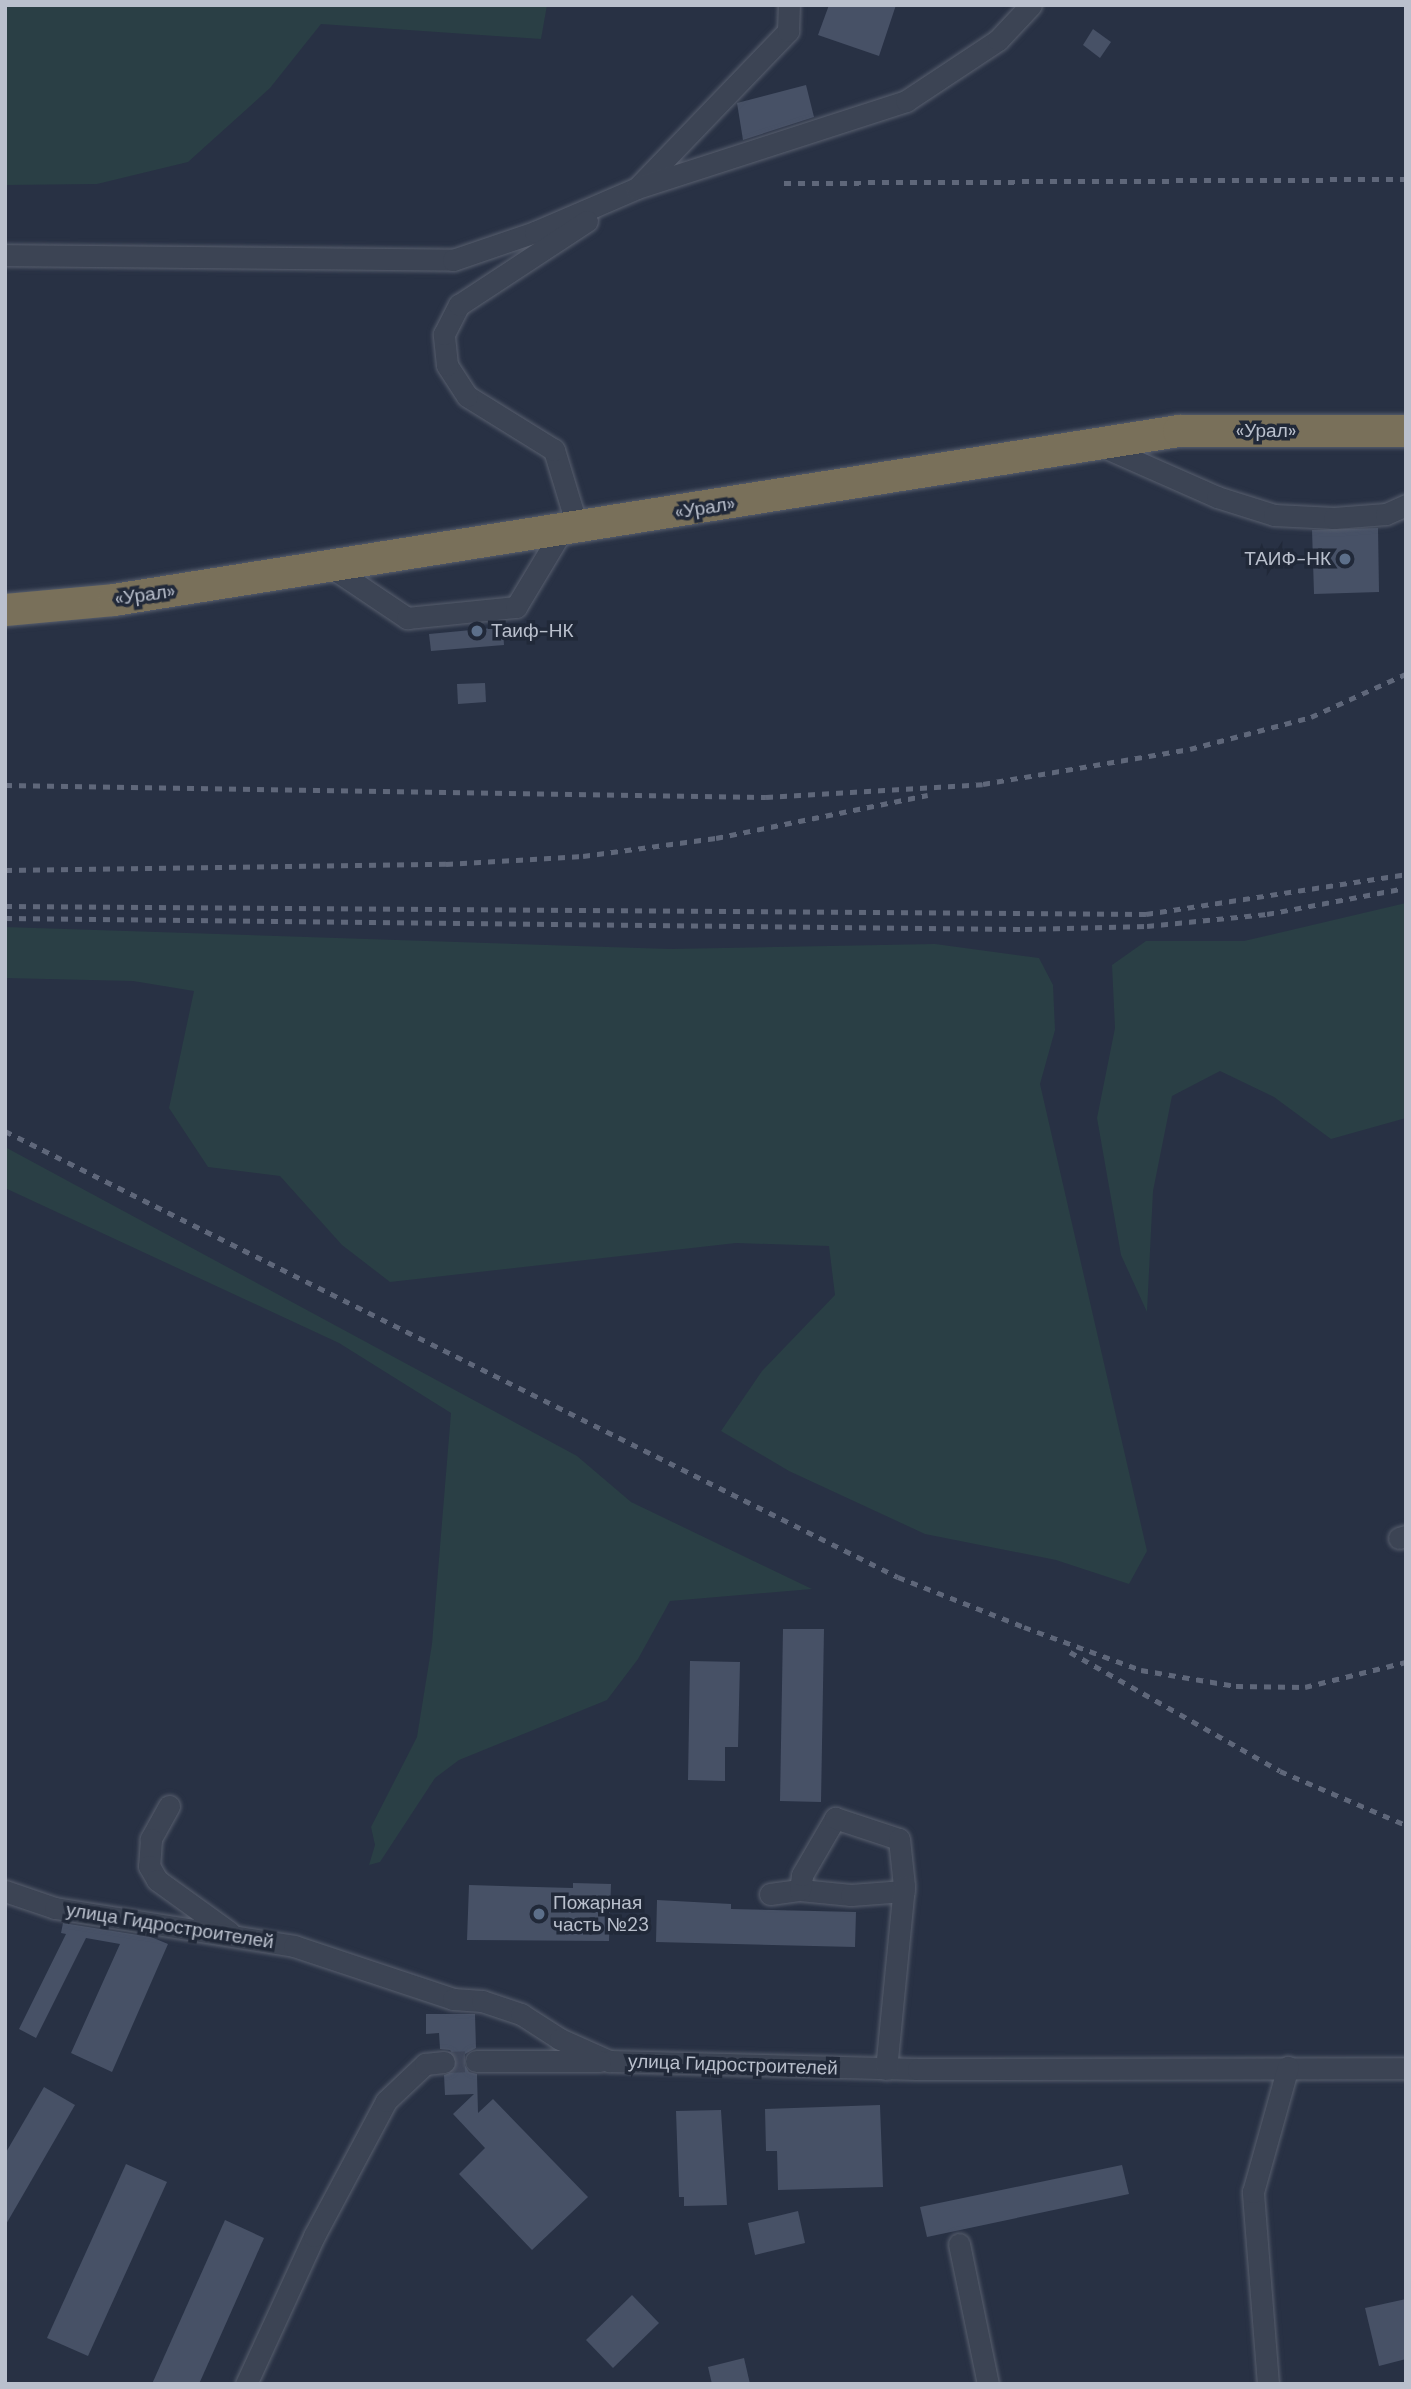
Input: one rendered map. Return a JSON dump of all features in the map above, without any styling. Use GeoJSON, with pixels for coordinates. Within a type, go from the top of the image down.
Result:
{"type":"FeatureCollection","features":[{"type":"Feature","properties":{"kind":"highway","name":"«Урал»"},"geometry":{"type":"LineString","coordinates":[[5,610],[114,600],[331,567],[1179,431],[1406,431]]}},
{"type":"Feature","properties":{"kind":"street"},"geometry":{"type":"LineString","coordinates":[[331,567],[407,618],[516,607],[569,530],[554,450],[467,397],[447,365],[444,334],[459,305],[637,188],[788,31],[789,5]]}},
{"type":"Feature","properties":{"kind":"street"},"geometry":{"type":"LineString","coordinates":[[5,255],[222,254],[453,260],[535,232],[637,188],[906,101],[998,40],[1031,5]]}},
{"type":"Feature","properties":{"kind":"street"},"geometry":{"type":"LineString","coordinates":[[1097,444],[1217,497],[1274,515],[1334,518],[1386,514],[1406,505]]}},
{"type":"Feature","properties":{"kind":"street"},"geometry":{"type":"LineString","coordinates":[[169,1806],[151,1839],[149,1867],[157,1880],[233,1935]]}},
{"type":"Feature","properties":{"kind":"street"},"geometry":{"type":"LineString","coordinates":[[800,1890],[802,1875],[835,1818],[899,1839],[904,1891],[886,2069]]}},
{"type":"Feature","properties":{"kind":"street"},"geometry":{"type":"LineString","coordinates":[[770,1894],[800,1890],[851,1895],[904,1891]]}},
{"type":"Feature","properties":{"kind":"street","name":"улица Гидростроителей"},"geometry":{"type":"LineString","coordinates":[[5,1891],[55,1908],[293,1945],[453,2000],[482,2001],[521,2014],[560,2039],[609,2061],[886,2069],[1406,2068]]}},
{"type":"Feature","properties":{"kind":"street"},"geometry":{"type":"LineString","coordinates":[[477,2061],[609,2061]]}},
{"type":"Feature","properties":{"kind":"street"},"geometry":{"type":"LineString","coordinates":[[246,2384],[314,2236],[386,2101],[425,2064],[444,2062]]}},
{"type":"Feature","properties":{"kind":"street"},"geometry":{"type":"LineString","coordinates":[[1266,2383],[1253,2192],[1288,2067]]}},
{"type":"Feature","properties":{"kind":"street"},"geometry":{"type":"LineString","coordinates":[[959,2244],[988,2384]]}},
{"type":"Feature","properties":{"kind":"green space"},"geometry":{"type":"Polygon","coordinates":[[[5,5],[547,5],[541,39],[321,24],[270,88],[188,162],[97,184],[5,185],[5,5]]]}},
{"type":"Feature","properties":{"kind":"green space"},"geometry":{"type":"Polygon","coordinates":[[[1406,903],[1406,1118],[1331,1139],[1274,1097],[1220,1071],[1172,1096],[1153,1191],[1147,1312],[1121,1255],[1097,1118],[1115,1028],[1112,965],[1146,941],[1244,941],[1406,903]]]}},
{"type":"Feature","properties":{"kind":"green space"},"geometry":{"type":"Polygon","coordinates":[[[5,927],[670,949],[935,944],[1039,958],[1053,985],[1055,1030],[1040,1084],[1147,1551],[1129,1584],[1056,1560],[925,1534],[789,1471],[721,1431],[762,1371],[835,1295],[829,1246],[736,1243],[390,1282],[342,1245],[280,1176],[208,1167],[169,1108],[194,991],[133,981],[5,978],[5,927]]]}},
{"type":"Feature","properties":{"kind":"green space"},"geometry":{"type":"Polygon","coordinates":[[[5,1147],[577,1456],[631,1502],[812,1589],[670,1601],[638,1659],[607,1700],[459,1760],[435,1778],[380,1862],[369,1865],[375,1845],[371,1827],[417,1737],[432,1644],[451,1413],[339,1343],[5,1188],[5,1147]]]}},
{"type":"Feature","properties":{"kind":"building"},"geometry":{"type":"Polygon","coordinates":[[[829,5],[896,5],[879,56],[818,35],[829,5]]]}},
{"type":"Feature","properties":{"kind":"building"},"geometry":{"type":"Polygon","coordinates":[[[1093,29],[1111,42],[1100,58],[1083,45],[1093,29]]]}},
{"type":"Feature","properties":{"kind":"building"},"geometry":{"type":"Polygon","coordinates":[[[806,85],[814,117],[743,140],[737,103],[806,85]]]}},
{"type":"Feature","properties":{"kind":"building","name":"ТАИФ-НК"},"geometry":{"type":"Polygon","coordinates":[[[1378,528],[1379,592],[1314,594],[1312,530],[1378,528]]]}},
{"type":"Feature","properties":{"kind":"building"},"geometry":{"type":"Polygon","coordinates":[[[503,627],[504,645],[431,651],[429,634],[503,627]]]}},
{"type":"Feature","properties":{"kind":"building"},"geometry":{"type":"Polygon","coordinates":[[[485,683],[486,702],[458,704],[457,684],[485,683]]]}},
{"type":"Feature","properties":{"kind":"building"},"geometry":{"type":"Polygon","coordinates":[[[783,1629],[824,1629],[821,1802],[780,1801],[783,1629]]]}},
{"type":"Feature","properties":{"kind":"building"},"geometry":{"type":"Polygon","coordinates":[[[690,1661],[740,1662],[738,1747],[725,1747],[725,1781],[688,1780],[690,1661]]]}},
{"type":"Feature","properties":{"kind":"building","name":"Пожарная часть №23"},"geometry":{"type":"Polygon","coordinates":[[[573,1883],[611,1884],[609,1941],[467,1940],[469,1885],[573,1888],[573,1883]]]}},
{"type":"Feature","properties":{"kind":"building"},"geometry":{"type":"Polygon","coordinates":[[[657,1900],[731,1904],[731,1909],[856,1912],[855,1947],[656,1942],[657,1900]]]}},
{"type":"Feature","properties":{"kind":"building"},"geometry":{"type":"Polygon","coordinates":[[[63,1923],[151,1937],[168,1944],[112,2072],[71,2053],[120,1944],[86,1938],[36,2038],[19,2029],[66,1934],[61,1933],[63,1923]]]}},
{"type":"Feature","properties":{"kind":"building"},"geometry":{"type":"Polygon","coordinates":[[[426,2014],[475,2014],[476,2048],[465,2054],[463,2062],[469,2072],[477,2074],[478,2113],[493,2099],[588,2197],[532,2250],[459,2174],[485,2148],[453,2114],[474,2094],[445,2095],[444,2075],[452,2072],[457,2060],[450,2050],[440,2049],[439,2033],[426,2034],[426,2014]]]}},
{"type":"Feature","properties":{"kind":"building"},"geometry":{"type":"Polygon","coordinates":[[[44,2087],[75,2105],[5,2226],[5,2154],[44,2087]]]}},
{"type":"Feature","properties":{"kind":"building"},"geometry":{"type":"Polygon","coordinates":[[[880,2105],[883,2187],[778,2190],[777,2151],[766,2151],[765,2109],[880,2105]]]}},
{"type":"Feature","properties":{"kind":"building"},"geometry":{"type":"Polygon","coordinates":[[[721,2110],[727,2205],[684,2206],[684,2197],[679,2197],[676,2111],[721,2110]]]}},
{"type":"Feature","properties":{"kind":"building"},"geometry":{"type":"Polygon","coordinates":[[[126,2164],[167,2182],[88,2356],[47,2338],[126,2164]]]}},
{"type":"Feature","properties":{"kind":"building"},"geometry":{"type":"Polygon","coordinates":[[[1122,2165],[1129,2194],[927,2237],[920,2207],[1122,2165]]]}},
{"type":"Feature","properties":{"kind":"building"},"geometry":{"type":"Polygon","coordinates":[[[798,2211],[805,2243],[755,2255],[748,2223],[798,2211]]]}},
{"type":"Feature","properties":{"kind":"building"},"geometry":{"type":"Polygon","coordinates":[[[225,2220],[264,2238],[199,2384],[152,2384],[225,2220]]]}},
{"type":"Feature","properties":{"kind":"building"},"geometry":{"type":"Polygon","coordinates":[[[632,2295],[659,2323],[613,2368],[586,2340],[632,2295]]]}},
{"type":"Feature","properties":{"kind":"building"},"geometry":{"type":"Polygon","coordinates":[[[1406,2299],[1406,2359],[1379,2366],[1365,2308],[1406,2299]]]}},
{"type":"Feature","properties":{"kind":"building"},"geometry":{"type":"Polygon","coordinates":[[[744,2358],[750,2384],[712,2384],[708,2367],[744,2358]]]}},
{"type":"Feature","properties":{"kind":"tunnel"},"geometry":{"type":"LineString","coordinates":[[444,2062],[476,2061]]}},
{"type":"Feature","properties":{"kind":"railway"},"geometry":{"type":"LineString","coordinates":[[784,183],[1406,179]]}},
{"type":"Feature","properties":{"kind":"railway"},"geometry":{"type":"LineString","coordinates":[[5,785],[766,797],[983,784],[1190,749],[1311,717],[1406,674]]}},
{"type":"Feature","properties":{"kind":"railway"},"geometry":{"type":"LineString","coordinates":[[5,870],[446,864],[583,856],[716,838],[928,795]]}},
{"type":"Feature","properties":{"kind":"railway"},"geometry":{"type":"LineString","coordinates":[[5,906],[1146,914],[1406,874]]}},
{"type":"Feature","properties":{"kind":"railway"},"geometry":{"type":"LineString","coordinates":[[5,918],[1025,929],[1147,926],[1267,914],[1406,888]]}},
{"type":"Feature","properties":{"kind":"railway"},"geometry":{"type":"LineString","coordinates":[[5,1131],[898,1577],[1024,1627],[1141,1670],[1236,1686],[1305,1687],[1406,1662]]}},
{"type":"Feature","properties":{"kind":"railway"},"geometry":{"type":"LineString","coordinates":[[1070,1652],[1280,1771],[1406,1825]]}},
{"type":"Feature","properties":{"kind":"place","name":"ТАИФ-НК"},"geometry":{"type":"Point","coordinates":[1345,559]}},
{"type":"Feature","properties":{"kind":"place","name":"Таиф-НК"},"geometry":{"type":"Point","coordinates":[477,631]}},
{"type":"Feature","properties":{"kind":"place","name":"Пожарная часть №23"},"geometry":{"type":"Point","coordinates":[539,1914]}}]}
